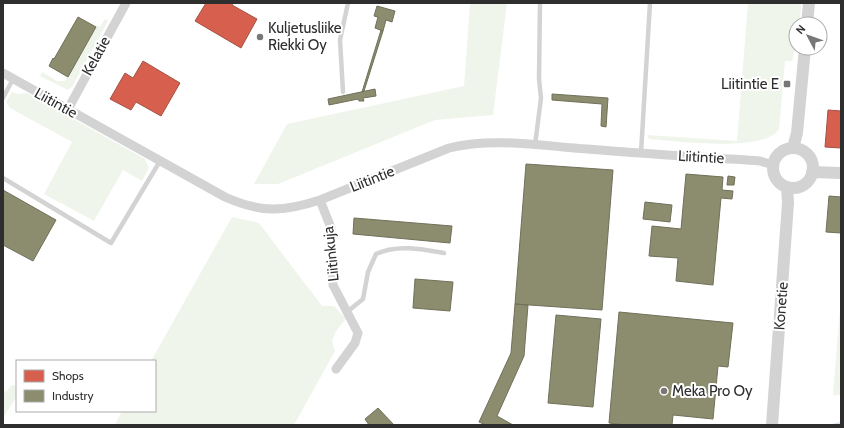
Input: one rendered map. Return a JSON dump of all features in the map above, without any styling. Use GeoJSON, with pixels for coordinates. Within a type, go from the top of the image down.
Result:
{"type":"FeatureCollection","features":[{"type":"Feature","properties":{"kind":"street","name":"Kelatie"},"geometry":{"type":"LineString","coordinates":[[68,109],[126,3]]}},
{"type":"Feature","properties":{"kind":"street"},"geometry":{"type":"LineString","coordinates":[[808,16],[809,3]]}},
{"type":"Feature","properties":{"kind":"street"},"geometry":{"type":"LineString","coordinates":[[794,148],[797,133],[804,56]]}},
{"type":"Feature","properties":{"kind":"street","name":"Liitintie"},"geometry":{"type":"LineString","coordinates":[[3,73],[225,197],[252,208],[280,209],[304,205],[320,200],[449,148],[466,143],[477,142],[760,161],[773,165]]}},
{"type":"Feature","properties":{"kind":"street"},"geometry":{"type":"LineString","coordinates":[[794,148],[806,153],[810,158],[812,172],[809,180],[804,185],[794,188],[787,187],[778,182],[773,172],[773,165],[775,158],[780,153],[787,149],[794,148]]}},
{"type":"Feature","properties":{"kind":"street"},"geometry":{"type":"LineString","coordinates":[[812,172],[841,173]]}},
{"type":"Feature","properties":{"kind":"street","name":"Konetie"},"geometry":{"type":"LineString","coordinates":[[772,425],[788,203],[787,187]]}},
{"type":"Feature","properties":{"kind":"street","name":"Liitinkuja"},"geometry":{"type":"LineString","coordinates":[[320,200],[331,228],[333,285],[358,333],[355,343],[336,369]]}},
{"type":"Feature","properties":{"kind":"lane"},"geometry":{"type":"LineString","coordinates":[[342,92],[340,40],[348,3]]}},
{"type":"Feature","properties":{"kind":"lane"},"geometry":{"type":"LineString","coordinates":[[535,145],[541,98],[539,79],[540,3]]}},
{"type":"Feature","properties":{"kind":"lane"},"geometry":{"type":"LineString","coordinates":[[641,154],[650,3]]}},
{"type":"Feature","properties":{"kind":"lane"},"geometry":{"type":"LineString","coordinates":[[3,98],[13,79]]}},
{"type":"Feature","properties":{"kind":"lane"},"geometry":{"type":"LineString","coordinates":[[3,178],[112,243],[160,161]]}},
{"type":"Feature","properties":{"kind":"lane"},"geometry":{"type":"LineString","coordinates":[[347,312],[363,299],[368,272],[376,254],[386,249],[425,250],[444,253]]}},
{"type":"Feature","properties":{"kind":"shaded area"},"geometry":{"type":"Polygon","coordinates":[[[470,3],[507,3],[493,115],[435,120],[278,184],[254,184],[287,124],[464,86],[470,3]]]}},
{"type":"Feature","properties":{"kind":"shaded area"},"geometry":{"type":"Polygon","coordinates":[[[748,3],[801,3],[800,16],[788,16],[788,56],[793,56],[792,61],[785,61],[779,129],[770,136],[756,141],[718,144],[649,139],[647,135],[737,141],[748,3]]]}},
{"type":"Feature","properties":{"kind":"shaded area"},"geometry":{"type":"Polygon","coordinates":[[[105,19],[108,21],[72,87],[68,90],[40,76],[42,72],[57,81],[65,81],[96,25],[100,27],[105,19]]]}},
{"type":"Feature","properties":{"kind":"shaded area"},"geometry":{"type":"Polygon","coordinates":[[[12,92],[17,94],[27,93],[145,159],[149,168],[142,181],[123,170],[94,221],[44,194],[72,142],[10,108],[6,102],[12,92]]]}},
{"type":"Feature","properties":{"kind":"shaded area"},"geometry":{"type":"Polygon","coordinates":[[[232,217],[259,223],[322,306],[334,306],[346,319],[336,331],[332,341],[335,351],[294,425],[115,425],[122,412],[156,412],[156,360],[152,360],[232,217]]]}},
{"type":"Feature","properties":{"kind":"shaded area"},"geometry":{"type":"Polygon","coordinates":[[[840,308],[841,395],[833,395],[840,308]]]}},
{"type":"Feature","properties":{"kind":"shaded area"},"geometry":{"type":"Polygon","coordinates":[[[12,385],[16,386],[16,398],[3,418],[3,390],[6,392],[12,385]]]}},
{"type":"Feature","properties":{"kind":"building: Shops"},"geometry":{"type":"Polygon","coordinates":[[[206,3],[233,3],[232,5],[257,19],[241,48],[195,21],[206,3]]]}},
{"type":"Feature","properties":{"kind":"building: Shops"},"geometry":{"type":"Polygon","coordinates":[[[143,61],[180,83],[161,116],[136,102],[131,110],[110,99],[125,73],[133,78],[143,61]]]}},
{"type":"Feature","properties":{"kind":"building: Shops"},"geometry":{"type":"Polygon","coordinates":[[[828,110],[841,111],[841,148],[825,147],[828,110]]]}},
{"type":"Feature","properties":{"kind":"building: Industry"},"geometry":{"type":"Polygon","coordinates":[[[377,6],[395,11],[392,22],[386,20],[383,31],[375,28],[378,17],[374,16],[377,6]]]}},
{"type":"Feature","properties":{"kind":"building: Industry"},"geometry":{"type":"Polygon","coordinates":[[[78,17],[96,27],[68,77],[49,66],[78,17]]]}},
{"type":"Feature","properties":{"kind":"building: Industry"},"geometry":{"type":"Polygon","coordinates":[[[381,30],[383,31],[364,91],[362,92],[381,30]]]}},
{"type":"Feature","properties":{"kind":"building: Industry"},"geometry":{"type":"Polygon","coordinates":[[[375,89],[376,96],[363,98],[364,101],[359,101],[358,99],[329,105],[328,99],[375,89]]]}},
{"type":"Feature","properties":{"kind":"building: Industry"},"geometry":{"type":"Polygon","coordinates":[[[552,94],[608,98],[606,127],[601,126],[602,104],[552,100],[552,94]]]}},
{"type":"Feature","properties":{"kind":"building: Industry"},"geometry":{"type":"Polygon","coordinates":[[[526,164],[613,170],[602,310],[515,304],[526,164]]]}},
{"type":"Feature","properties":{"kind":"building: Industry"},"geometry":{"type":"Polygon","coordinates":[[[686,174],[723,177],[722,190],[733,191],[732,199],[721,198],[713,285],[676,281],[678,258],[649,256],[652,226],[681,229],[686,174]]]}},
{"type":"Feature","properties":{"kind":"building: Industry"},"geometry":{"type":"Polygon","coordinates":[[[728,176],[735,177],[734,185],[727,185],[728,176]]]}},
{"type":"Feature","properties":{"kind":"building: Industry"},"geometry":{"type":"Polygon","coordinates":[[[3,190],[56,220],[33,261],[3,245],[3,190]]]}},
{"type":"Feature","properties":{"kind":"building: Industry"},"geometry":{"type":"Polygon","coordinates":[[[829,196],[841,197],[841,233],[826,232],[829,196]]]}},
{"type":"Feature","properties":{"kind":"building: Industry"},"geometry":{"type":"Polygon","coordinates":[[[645,202],[672,205],[670,222],[643,219],[645,202]]]}},
{"type":"Feature","properties":{"kind":"building: Industry"},"geometry":{"type":"Polygon","coordinates":[[[354,218],[452,226],[450,243],[353,234],[354,218]]]}},
{"type":"Feature","properties":{"kind":"building: Industry"},"geometry":{"type":"Polygon","coordinates":[[[415,279],[453,282],[450,311],[413,308],[415,279]]]}},
{"type":"Feature","properties":{"kind":"building: Industry"},"geometry":{"type":"Polygon","coordinates":[[[515,304],[528,305],[524,356],[497,416],[513,425],[486,425],[479,422],[511,353],[515,304]]]}},
{"type":"Feature","properties":{"kind":"building: Industry","name":"Meka Pro Oy"},"geometry":{"type":"Polygon","coordinates":[[[619,312],[733,323],[728,367],[718,366],[713,419],[673,415],[672,425],[625,425],[609,423],[619,312]]]}},
{"type":"Feature","properties":{"kind":"building: Industry"},"geometry":{"type":"Polygon","coordinates":[[[556,315],[601,319],[593,407],[548,403],[556,315]]]}},
{"type":"Feature","properties":{"kind":"building: Industry"},"geometry":{"type":"Polygon","coordinates":[[[378,408],[394,425],[369,425],[365,419],[378,408]]]}},
{"type":"Feature","properties":{"kind":"waterway"},"geometry":{"type":"LineString","coordinates":[[833,425],[841,423]]}},
{"type":"Feature","properties":{"kind":"place","name":"Kuljetusliike Riekki Oy"},"geometry":{"type":"Point","coordinates":[260,37]}},
{"type":"Feature","properties":{"kind":"place","name":"Liitintie E"},"geometry":{"type":"Point","coordinates":[787,84]}},
{"type":"Feature","properties":{"kind":"place","name":"Meka Pro Oy"},"geometry":{"type":"Point","coordinates":[664,391]}}]}
